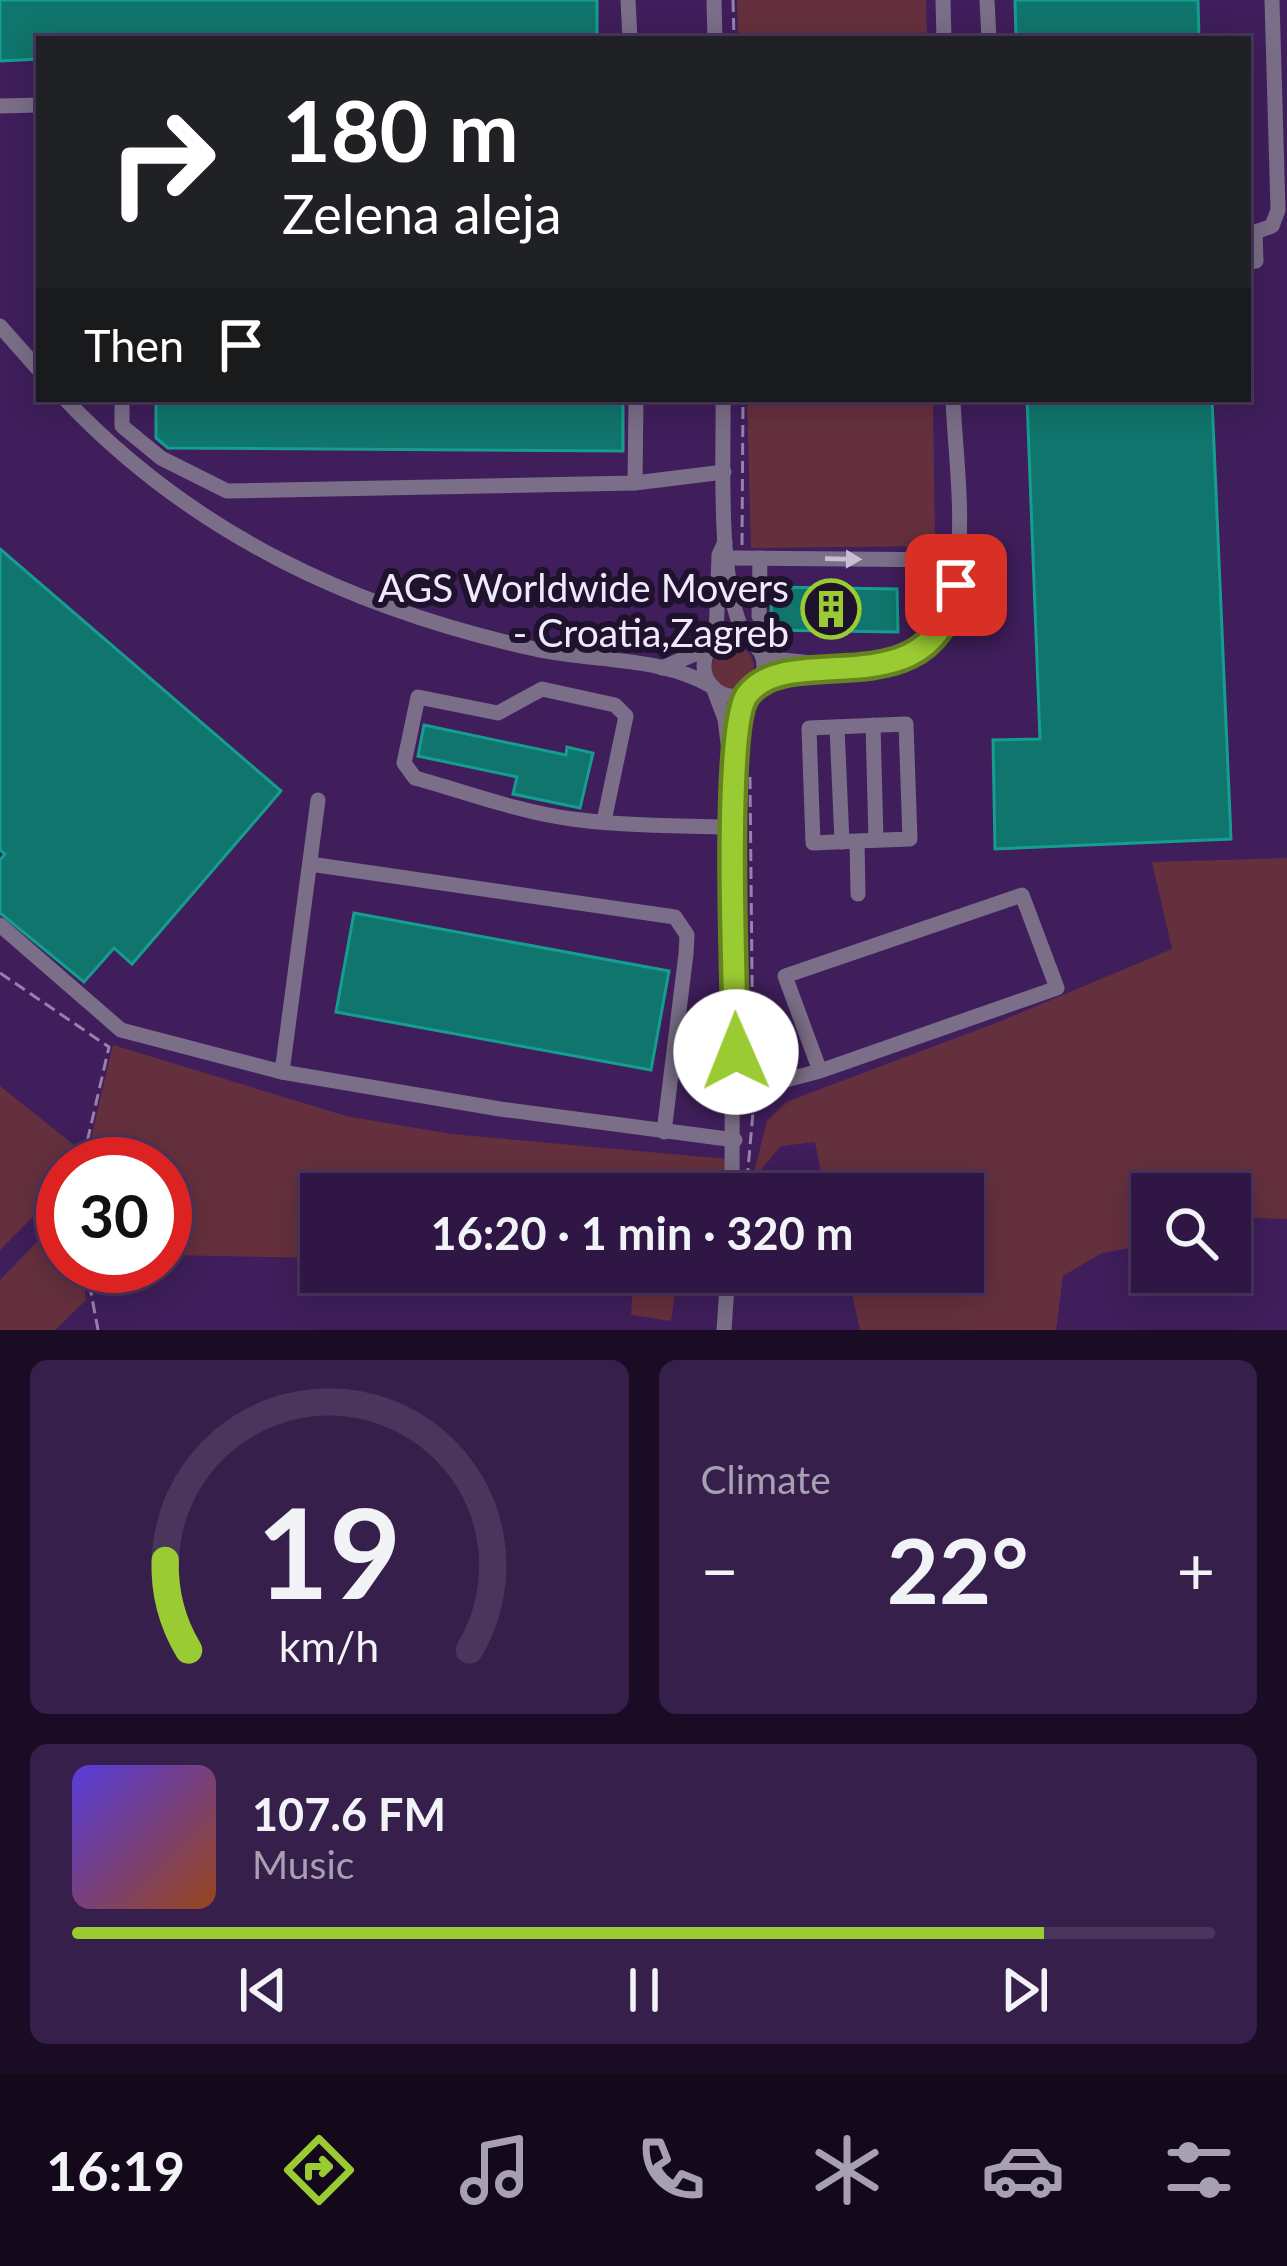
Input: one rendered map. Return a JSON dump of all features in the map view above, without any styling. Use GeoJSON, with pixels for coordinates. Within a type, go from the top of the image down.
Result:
{"type":"FeatureCollection","features":[{"type":"Feature","properties":{"kind":"street"},"geometry":{"type":"LineString","coordinates":[[628,0],[630,36]]}},
{"type":"Feature","properties":{"kind":"street"},"geometry":{"type":"LineString","coordinates":[[714,0],[716,36]]}},
{"type":"Feature","properties":{"kind":"street"},"geometry":{"type":"LineString","coordinates":[[944,0],[944,36]]}},
{"type":"Feature","properties":{"kind":"street"},"geometry":{"type":"LineString","coordinates":[[988,0],[989,36]]}},
{"type":"Feature","properties":{"kind":"street"},"geometry":{"type":"LineString","coordinates":[[1251,262],[1256,262],[1251,232],[1272,226],[1278,210],[1271,0]]}},
{"type":"Feature","properties":{"kind":"street"},"geometry":{"type":"LineString","coordinates":[[0,106],[36,105]]}},
{"type":"Feature","properties":{"kind":"street"},"geometry":{"type":"LineString","coordinates":[[0,326],[36,367]]}},
{"type":"Feature","properties":{"kind":"street"},"geometry":{"type":"LineString","coordinates":[[68,402],[127,461],[190,509],[272,561],[339,590],[474,636],[662,668],[734,696],[784,675],[892,662],[933,637],[953,601],[953,402]]}},
{"type":"Feature","properties":{"kind":"street"},"geometry":{"type":"LineString","coordinates":[[122,402],[122,426],[161,458],[227,491],[634,483],[724,472]]}},
{"type":"Feature","properties":{"kind":"street"},"geometry":{"type":"LineString","coordinates":[[634,483],[636,402]]}},
{"type":"Feature","properties":{"kind":"street"},"geometry":{"type":"LineString","coordinates":[[723,402],[734,614],[763,664],[741,705],[733,784],[745,1090],[734,1173]]}},
{"type":"Feature","properties":{"kind":"street"},"geometry":{"type":"LineString","coordinates":[[733,784],[725,719],[704,668],[720,625],[719,555],[728,550],[760,558],[956,560]]}},
{"type":"Feature","properties":{"kind":"street"},"geometry":{"type":"LineString","coordinates":[[759,616],[760,558]]}},
{"type":"Feature","properties":{"kind":"street"},"geometry":{"type":"LineString","coordinates":[[919,609],[920,560]]}},
{"type":"Feature","properties":{"kind":"street"},"geometry":{"type":"LineString","coordinates":[[662,668],[730,637],[783,660],[844,667]]}},
{"type":"Feature","properties":{"kind":"street"},"geometry":{"type":"LineString","coordinates":[[604,821],[626,716],[615,705],[542,689],[498,713],[418,697],[404,763],[415,778],[569,819],[604,821],[733,827]]}},
{"type":"Feature","properties":{"kind":"street"},"geometry":{"type":"LineString","coordinates":[[906,724],[910,839],[813,843],[809,728],[837,727],[906,724]]}},
{"type":"Feature","properties":{"kind":"street"},"geometry":{"type":"LineString","coordinates":[[873,725],[876,841]]}},
{"type":"Feature","properties":{"kind":"street"},"geometry":{"type":"LineString","coordinates":[[837,727],[858,895]]}},
{"type":"Feature","properties":{"kind":"street"},"geometry":{"type":"LineString","coordinates":[[282,1072],[318,800]]}},
{"type":"Feature","properties":{"kind":"street"},"geometry":{"type":"LineString","coordinates":[[310,864],[675,917],[687,935],[664,1132]]}},
{"type":"Feature","properties":{"kind":"street"},"geometry":{"type":"LineString","coordinates":[[745,1090],[820,1071],[1057,988],[1022,895],[785,976],[820,1071]]}},
{"type":"Feature","properties":{"kind":"street"},"geometry":{"type":"LineString","coordinates":[[0,925],[121,1030],[282,1072],[736,1140]]}},
{"type":"Feature","properties":{"kind":"street"},"geometry":{"type":"LineString","coordinates":[[724,1330],[727,1293]]}},
{"type":"Feature","properties":{"kind":"path"},"geometry":{"type":"LineString","coordinates":[[733,0],[734,36]]}},
{"type":"Feature","properties":{"kind":"path"},"geometry":{"type":"LineString","coordinates":[[749,1173],[755,1136],[745,1090],[753,926]]}},
{"type":"Feature","properties":{"kind":"path"},"geometry":{"type":"LineString","coordinates":[[0,973],[109,1047],[88,1137]]}},
{"type":"Feature","properties":{"kind":"path"},"geometry":{"type":"LineString","coordinates":[[91,1293],[98,1330]]}},
{"type":"Feature","properties":{"kind":"shaded area"},"geometry":{"type":"Polygon","coordinates":[[[737,0],[926,0],[927,36],[738,36],[737,0]]]}},
{"type":"Feature","properties":{"kind":"shaded area"},"geometry":{"type":"Polygon","coordinates":[[[747,402],[933,402],[935,546],[751,548],[747,402]]]}},
{"type":"Feature","properties":{"kind":"shaded area"},"geometry":{"type":"Polygon","coordinates":[[[733,646],[748,652],[754,667],[748,682],[733,688],[718,682],[712,667],[718,652],[733,646]]]}},
{"type":"Feature","properties":{"kind":"shaded area"},"geometry":{"type":"Polygon","coordinates":[[[1287,858],[1287,1219],[1251,1218],[1251,1173],[1131,1173],[1131,1248],[1102,1253],[1063,1276],[1056,1330],[860,1330],[852,1293],[984,1293],[984,1173],[821,1173],[815,1142],[781,1146],[754,1173],[767,1121],[786,1102],[1001,1021],[1172,949],[1152,862],[1287,858]]]}},
{"type":"Feature","properties":{"kind":"shaded area"},"geometry":{"type":"Polygon","coordinates":[[[113,1045],[346,1116],[451,1134],[728,1159],[727,1173],[300,1173],[300,1258],[192,1256],[192,1137],[91,1137],[113,1045]]]}},
{"type":"Feature","properties":{"kind":"shaded area"},"geometry":{"type":"Polygon","coordinates":[[[0,1086],[64,1137],[36,1137],[36,1214],[0,1250],[0,1086]]]}},
{"type":"Feature","properties":{"kind":"shaded area"},"geometry":{"type":"Polygon","coordinates":[[[36,1243],[36,1293],[85,1293],[86,1300],[55,1330],[0,1330],[0,1280],[36,1243]]]}},
{"type":"Feature","properties":{"kind":"shaded area"},"geometry":{"type":"Polygon","coordinates":[[[632,1293],[675,1293],[671,1321],[631,1315],[632,1293]]]}},
{"type":"Feature","properties":{"kind":"building"},"geometry":{"type":"Polygon","coordinates":[[[0,0],[597,0],[597,36],[36,36],[36,59],[0,61],[0,0]]]}},
{"type":"Feature","properties":{"kind":"building"},"geometry":{"type":"Polygon","coordinates":[[[1015,0],[1198,0],[1199,36],[1016,36],[1015,0]]]}},
{"type":"Feature","properties":{"kind":"building"},"geometry":{"type":"Polygon","coordinates":[[[156,402],[623,402],[623,451],[168,448],[156,438],[156,402]]]}},
{"type":"Feature","properties":{"kind":"building"},"geometry":{"type":"Polygon","coordinates":[[[1027,402],[1212,402],[1231,839],[995,849],[993,740],[1040,739],[1027,402]]]}},
{"type":"Feature","properties":{"kind":"building"},"geometry":{"type":"Polygon","coordinates":[[[0,549],[281,791],[132,964],[114,948],[84,982],[0,913],[0,860],[5,854],[0,850],[0,549]]]}},
{"type":"Feature","properties":{"kind":"building","name":"AGS Worldwide Movers - Croatia,Zagreb"},"geometry":{"type":"Polygon","coordinates":[[[772,587],[897,589],[898,632],[764,630],[771,617],[772,587]]]}},
{"type":"Feature","properties":{"kind":"building"},"geometry":{"type":"Polygon","coordinates":[[[424,725],[566,755],[567,747],[593,753],[580,808],[513,794],[517,777],[418,756],[424,725]]]}},
{"type":"Feature","properties":{"kind":"building"},"geometry":{"type":"Polygon","coordinates":[[[354,913],[669,971],[651,1070],[336,1012],[354,913]]]}},
{"type":"Feature","properties":{"kind":"place","name":"AGS Worldwide Movers - Croatia,Zagreb"},"geometry":{"type":"Point","coordinates":[831,609]}},
{"type":"Feature","properties":{"kind":"route"},"geometry":{"type":"LineString","coordinates":[[736,1052],[733,784],[741,705],[768,678],[881,665],[912,653],[941,626],[956,585]]}}]}
